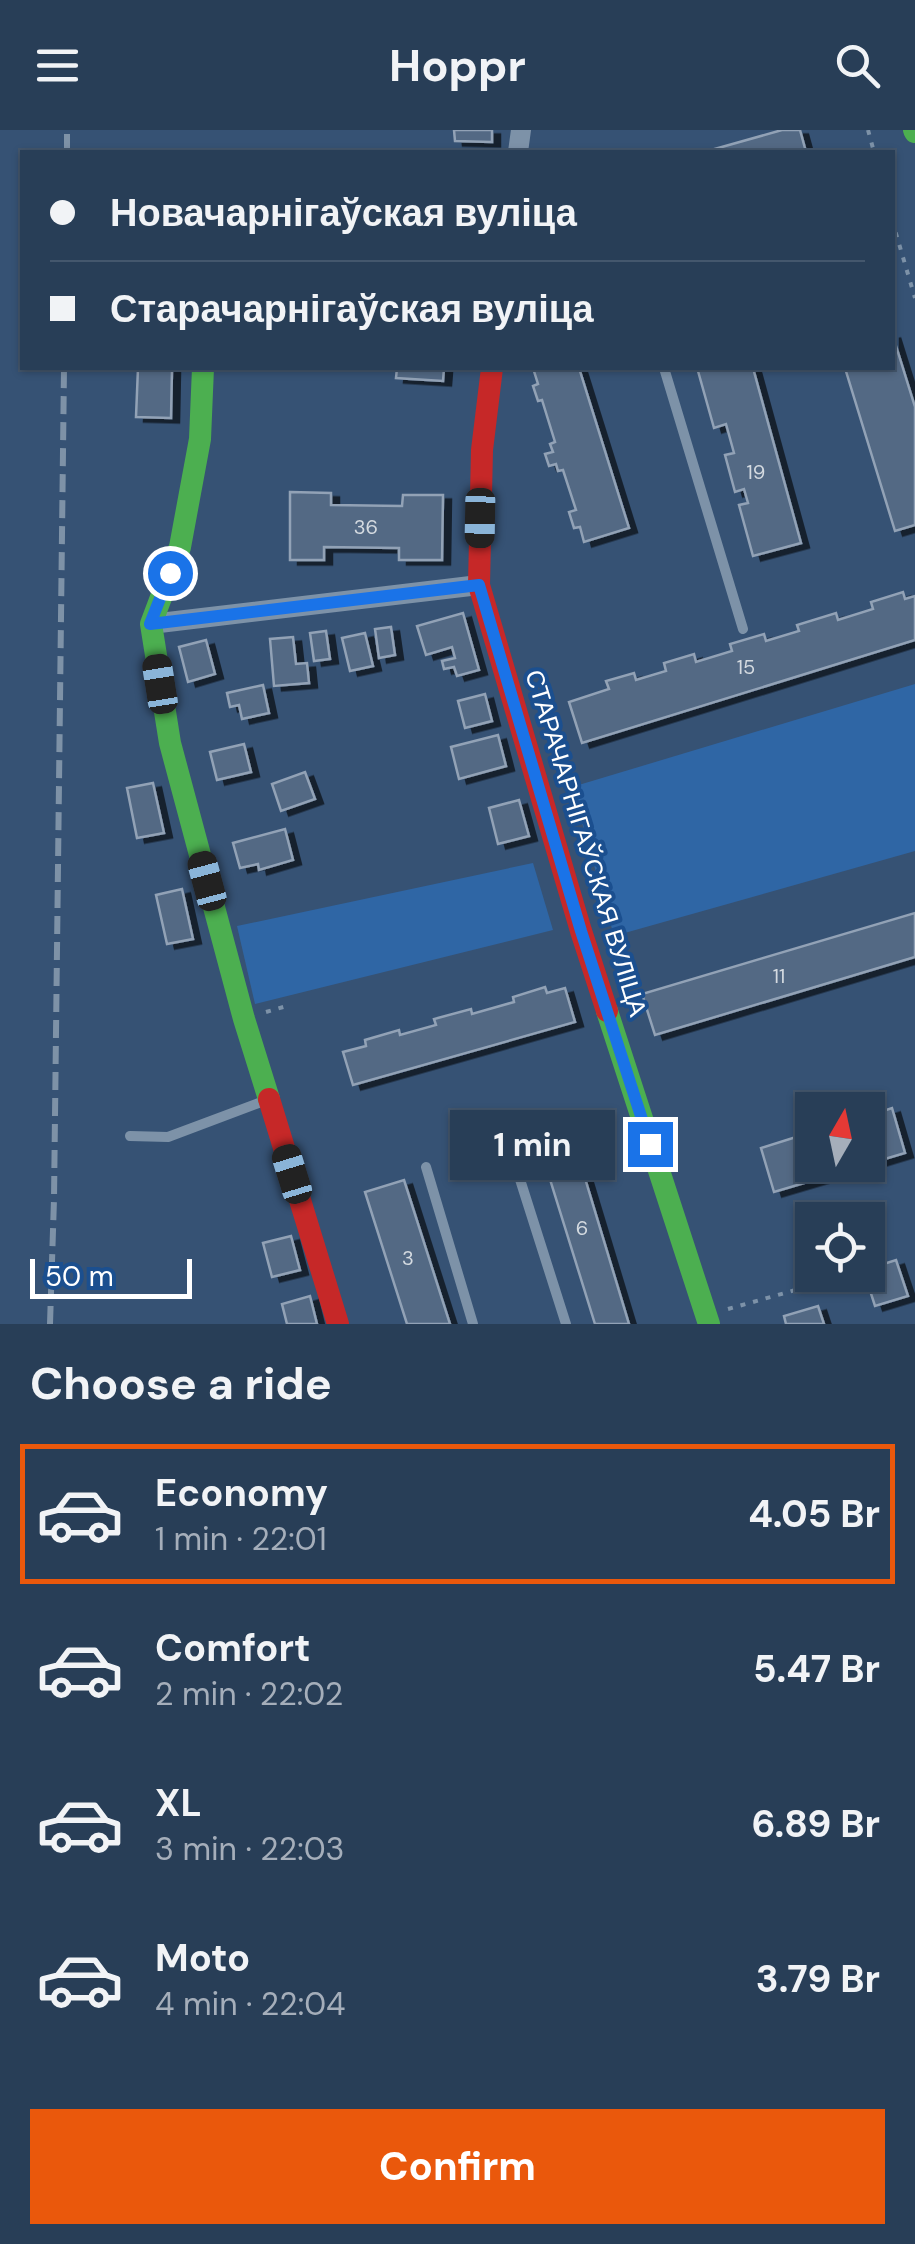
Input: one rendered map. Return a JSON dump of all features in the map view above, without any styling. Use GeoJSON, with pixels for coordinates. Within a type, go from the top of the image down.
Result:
{"type":"FeatureCollection","features":[{"type":"Feature","properties":{"kind":"street"},"geometry":{"type":"LineString","coordinates":[[202,370],[200,439],[180,547],[150,624],[170,743],[244,1019],[338,1324]]}},
{"type":"Feature","properties":{"kind":"street","name":"СТАРАЧАРНІГАЎСКАЯ ВУЛІЦА"},"geometry":{"type":"LineString","coordinates":[[492,370],[482,450],[479,585],[581,931],[709,1324]]}},
{"type":"Feature","properties":{"kind":"street"},"geometry":{"type":"LineString","coordinates":[[150,624],[479,585]]}},
{"type":"Feature","properties":{"kind":"lane"},"geometry":{"type":"LineString","coordinates":[[665,370],[743,629]]}},
{"type":"Feature","properties":{"kind":"lane"},"geometry":{"type":"LineString","coordinates":[[130,1136],[168,1137],[270,1098]]}},
{"type":"Feature","properties":{"kind":"lane"},"geometry":{"type":"LineString","coordinates":[[510,1148],[566,1324]]}},
{"type":"Feature","properties":{"kind":"lane"},"geometry":{"type":"LineString","coordinates":[[426,1166],[473,1324]]}},
{"type":"Feature","properties":{"kind":"path"},"geometry":{"type":"LineString","coordinates":[[895,230],[915,298]]}},
{"type":"Feature","properties":{"kind":"path"},"geometry":{"type":"LineString","coordinates":[[907,271],[915,268]]}},
{"type":"Feature","properties":{"kind":"shaded area"},"geometry":{"type":"Polygon","coordinates":[[[915,684],[915,851],[614,936],[572,787],[915,684]]]}},
{"type":"Feature","properties":{"kind":"shaded area"},"geometry":{"type":"Polygon","coordinates":[[[533,863],[553,930],[255,1004],[237,926],[533,863]]]}},
{"type":"Feature","properties":{"kind":"building"},"geometry":{"type":"Polygon","coordinates":[[[454,130],[492,130],[492,142],[455,141],[454,130]]]}},
{"type":"Feature","properties":{"kind":"building"},"geometry":{"type":"Polygon","coordinates":[[[782,130],[800,130],[805,150],[711,150],[782,130]]]}},
{"type":"Feature","properties":{"kind":"building"},"geometry":{"type":"Polygon","coordinates":[[[895,343],[915,407],[915,525],[895,531],[846,370],[895,370],[895,343]]]}},
{"type":"Feature","properties":{"kind":"building"},"geometry":{"type":"Polygon","coordinates":[[[138,370],[172,370],[171,418],[136,417],[138,370]]]}},
{"type":"Feature","properties":{"kind":"building"},"geometry":{"type":"Polygon","coordinates":[[[397,370],[444,370],[443,381],[396,378],[397,370]]]}},
{"type":"Feature","properties":{"kind":"building"},"geometry":{"type":"Polygon","coordinates":[[[534,370],[580,370],[629,528],[584,542],[580,527],[574,528],[569,512],[576,510],[563,470],[558,471],[556,464],[549,466],[545,454],[553,452],[550,444],[555,442],[542,400],[538,401],[533,386],[538,384],[534,370]]]}},
{"type":"Feature","properties":{"kind":"building"},"geometry":{"type":"Polygon","coordinates":[[[754,370],[801,543],[753,556],[739,505],[748,503],[744,489],[735,492],[725,455],[734,453],[726,424],[714,428],[698,371],[754,370]]]}},
{"type":"Feature","properties":{"kind":"building"},"geometry":{"type":"Polygon","coordinates":[[[290,492],[331,493],[331,505],[402,506],[403,495],[443,495],[442,560],[399,560],[399,548],[324,547],[324,560],[290,560],[290,492]]]}},
{"type":"Feature","properties":{"kind":"building"},"geometry":{"type":"Polygon","coordinates":[[[903,592],[905,599],[915,596],[915,640],[582,743],[569,702],[609,689],[606,681],[634,673],[636,680],[666,671],[664,663],[694,654],[696,662],[732,651],[730,644],[764,634],[766,641],[799,631],[797,625],[836,613],[838,620],[873,609],[871,602],[903,592]]]}},
{"type":"Feature","properties":{"kind":"building"},"geometry":{"type":"Polygon","coordinates":[[[463,613],[479,670],[457,676],[454,667],[444,669],[442,661],[455,658],[452,647],[426,655],[417,626],[463,613]]]}},
{"type":"Feature","properties":{"kind":"building"},"geometry":{"type":"Polygon","coordinates":[[[391,627],[395,655],[379,658],[375,629],[391,627]]]}},
{"type":"Feature","properties":{"kind":"building"},"geometry":{"type":"Polygon","coordinates":[[[326,631],[330,659],[314,661],[310,633],[326,631]]]}},
{"type":"Feature","properties":{"kind":"building"},"geometry":{"type":"Polygon","coordinates":[[[365,633],[373,666],[350,671],[342,638],[365,633]]]}},
{"type":"Feature","properties":{"kind":"building"},"geometry":{"type":"Polygon","coordinates":[[[293,637],[296,664],[307,663],[309,683],[274,686],[270,639],[293,637]]]}},
{"type":"Feature","properties":{"kind":"building"},"geometry":{"type":"Polygon","coordinates":[[[206,640],[215,674],[188,682],[179,647],[206,640]]]}},
{"type":"Feature","properties":{"kind":"building"},"geometry":{"type":"Polygon","coordinates":[[[263,685],[269,713],[242,719],[239,705],[230,707],[227,693],[263,685]]]}},
{"type":"Feature","properties":{"kind":"building"},"geometry":{"type":"Polygon","coordinates":[[[485,694],[492,721],[465,728],[458,701],[485,694]]]}},
{"type":"Feature","properties":{"kind":"building"},"geometry":{"type":"Polygon","coordinates":[[[498,735],[506,766],[459,779],[451,747],[498,735]]]}},
{"type":"Feature","properties":{"kind":"building"},"geometry":{"type":"Polygon","coordinates":[[[244,744],[251,772],[217,780],[210,752],[244,744]]]}},
{"type":"Feature","properties":{"kind":"building"},"geometry":{"type":"Polygon","coordinates":[[[305,772],[315,799],[281,811],[272,784],[305,772]]]}},
{"type":"Feature","properties":{"kind":"building"},"geometry":{"type":"Polygon","coordinates":[[[153,783],[164,833],[137,838],[127,788],[153,783]]]}},
{"type":"Feature","properties":{"kind":"building"},"geometry":{"type":"Polygon","coordinates":[[[519,800],[529,836],[498,844],[489,808],[519,800]]]}},
{"type":"Feature","properties":{"kind":"building"},"geometry":{"type":"Polygon","coordinates":[[[285,829],[293,860],[259,870],[258,864],[240,868],[233,843],[285,829]]]}},
{"type":"Feature","properties":{"kind":"building"},"geometry":{"type":"Polygon","coordinates":[[[182,889],[193,939],[167,944],[156,895],[182,889]]]}},
{"type":"Feature","properties":{"kind":"building"},"geometry":{"type":"Polygon","coordinates":[[[915,913],[915,957],[655,1035],[642,994],[915,913]]]}},
{"type":"Feature","properties":{"kind":"building"},"geometry":{"type":"Polygon","coordinates":[[[545,987],[547,993],[565,988],[575,1022],[353,1085],[343,1052],[366,1046],[365,1040],[436,1025],[434,1019],[471,1009],[472,1014],[514,1002],[513,997],[545,987]]]}},
{"type":"Feature","properties":{"kind":"building"},"geometry":{"type":"Polygon","coordinates":[[[892,1108],[905,1153],[885,1159],[885,1110],[892,1108]]]}},
{"type":"Feature","properties":{"kind":"building"},"geometry":{"type":"Polygon","coordinates":[[[568,1122],[629,1324],[595,1324],[535,1131],[568,1122]]]}},
{"type":"Feature","properties":{"kind":"building"},"geometry":{"type":"Polygon","coordinates":[[[795,1137],[795,1182],[808,1182],[774,1192],[761,1148],[795,1137]]]}},
{"type":"Feature","properties":{"kind":"building"},"geometry":{"type":"Polygon","coordinates":[[[404,1180],[450,1324],[407,1324],[365,1192],[404,1180]]]}},
{"type":"Feature","properties":{"kind":"building"},"geometry":{"type":"Polygon","coordinates":[[[291,1236],[300,1270],[272,1277],[263,1243],[291,1236]]]}},
{"type":"Feature","properties":{"kind":"building"},"geometry":{"type":"Polygon","coordinates":[[[896,1260],[908,1296],[875,1306],[870,1292],[885,1292],[885,1264],[896,1260]]]}},
{"type":"Feature","properties":{"kind":"building"},"geometry":{"type":"Polygon","coordinates":[[[310,1296],[317,1324],[287,1324],[282,1304],[310,1296]]]}},
{"type":"Feature","properties":{"kind":"building"},"geometry":{"type":"Polygon","coordinates":[[[818,1306],[824,1324],[786,1324],[784,1316],[818,1306]]]}},
{"type":"Feature","properties":{"kind":"railway"},"geometry":{"type":"LineString","coordinates":[[67,130],[67,150]]}},
{"type":"Feature","properties":{"kind":"railway"},"geometry":{"type":"LineString","coordinates":[[50,1324],[64,370]]}},
{"type":"Feature","properties":{"kind":"traffic: fast"},"geometry":{"type":"LineString","coordinates":[[203,370],[200,439],[180,547],[151,624],[170,743],[269,1099]]}},
{"type":"Feature","properties":{"kind":"traffic: fast"},"geometry":{"type":"LineString","coordinates":[[607,1011],[709,1324]]}},
{"type":"Feature","properties":{"kind":"traffic: jam"},"geometry":{"type":"LineString","coordinates":[[492,370],[482,450],[479,585],[607,1011]]}},
{"type":"Feature","properties":{"kind":"traffic: jam"},"geometry":{"type":"LineString","coordinates":[[269,1099],[338,1324]]}},
{"type":"Feature","properties":{"kind":"route"},"geometry":{"type":"LineString","coordinates":[[170,573],[150,624],[479,585],[581,931],[650,1144]]}}]}
